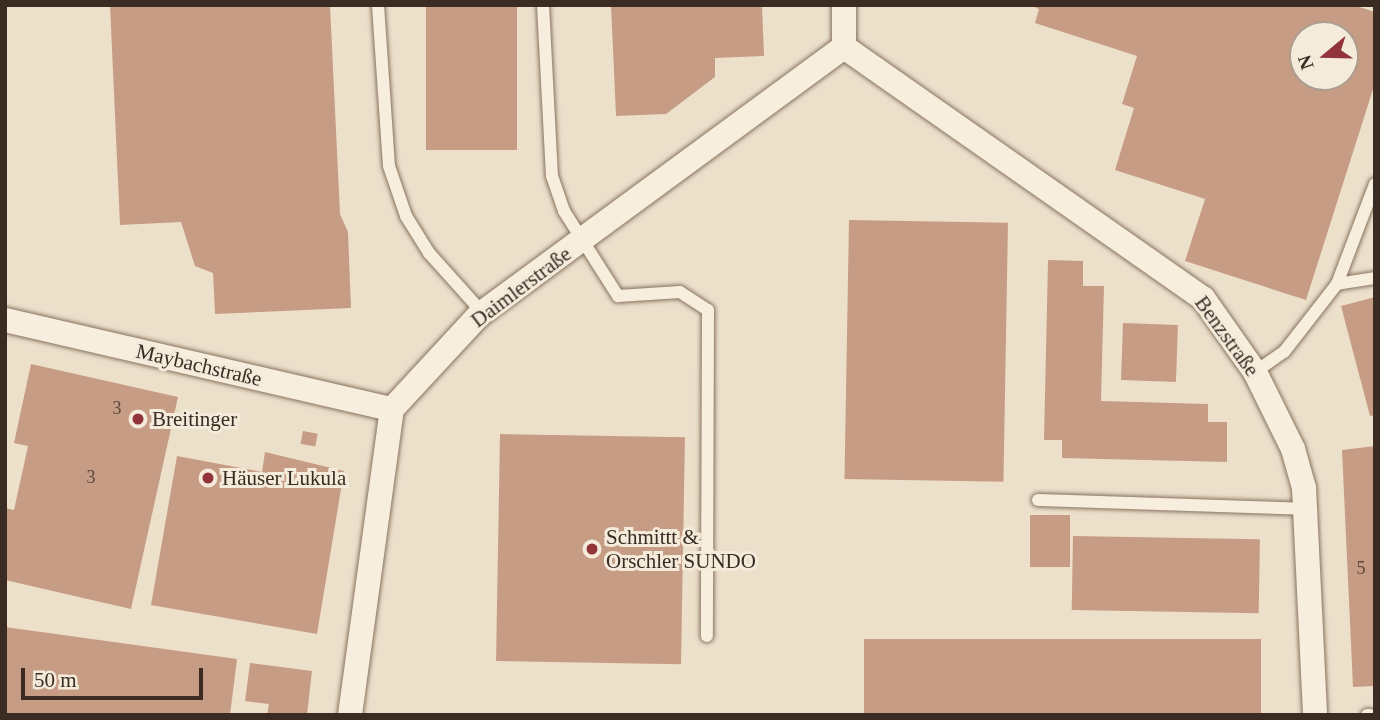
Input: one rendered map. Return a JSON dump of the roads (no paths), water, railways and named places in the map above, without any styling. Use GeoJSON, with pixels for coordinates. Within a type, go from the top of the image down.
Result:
{"type":"FeatureCollection","features":[{"type":"Feature","properties":{"kind":"street"},"geometry":{"type":"LineString","coordinates":[[844,5],[844,47]]}},
{"type":"Feature","properties":{"kind":"street","name":"Daimlerstraße"},"geometry":{"type":"LineString","coordinates":[[392,409],[482,312],[844,47]]}},
{"type":"Feature","properties":{"kind":"street","name":"Benzstraße"},"geometry":{"type":"LineString","coordinates":[[844,47],[1203,298],[1255,372],[1293,449],[1304,509],[1315,715]]}},
{"type":"Feature","properties":{"kind":"street","name":"Maybachstraße"},"geometry":{"type":"LineString","coordinates":[[5,320],[392,409]]}},
{"type":"Feature","properties":{"kind":"street"},"geometry":{"type":"LineString","coordinates":[[351,715],[392,409]]}},
{"type":"Feature","properties":{"kind":"lane"},"geometry":{"type":"LineString","coordinates":[[378,5],[389,166],[406,216],[429,253],[482,312]]}},
{"type":"Feature","properties":{"kind":"lane"},"geometry":{"type":"LineString","coordinates":[[543,5],[552,176],[581,242],[618,296],[680,292],[708,310],[707,636]]}},
{"type":"Feature","properties":{"kind":"lane"},"geometry":{"type":"LineString","coordinates":[[1255,372],[1283,352],[1338,284],[1375,184]]}},
{"type":"Feature","properties":{"kind":"lane"},"geometry":{"type":"LineString","coordinates":[[1338,284],[1375,278]]}},
{"type":"Feature","properties":{"kind":"lane"},"geometry":{"type":"LineString","coordinates":[[1038,500],[1304,509]]}},
{"type":"Feature","properties":{"kind":"place","name":"Breitinger"},"geometry":{"type":"Point","coordinates":[138,419]}},
{"type":"Feature","properties":{"kind":"place","name":"Häuser Lukula"},"geometry":{"type":"Point","coordinates":[208,478]}},
{"type":"Feature","properties":{"kind":"place","name":"Schmittt & Orschler SUNDO"},"geometry":{"type":"Point","coordinates":[592,549]}}]}
